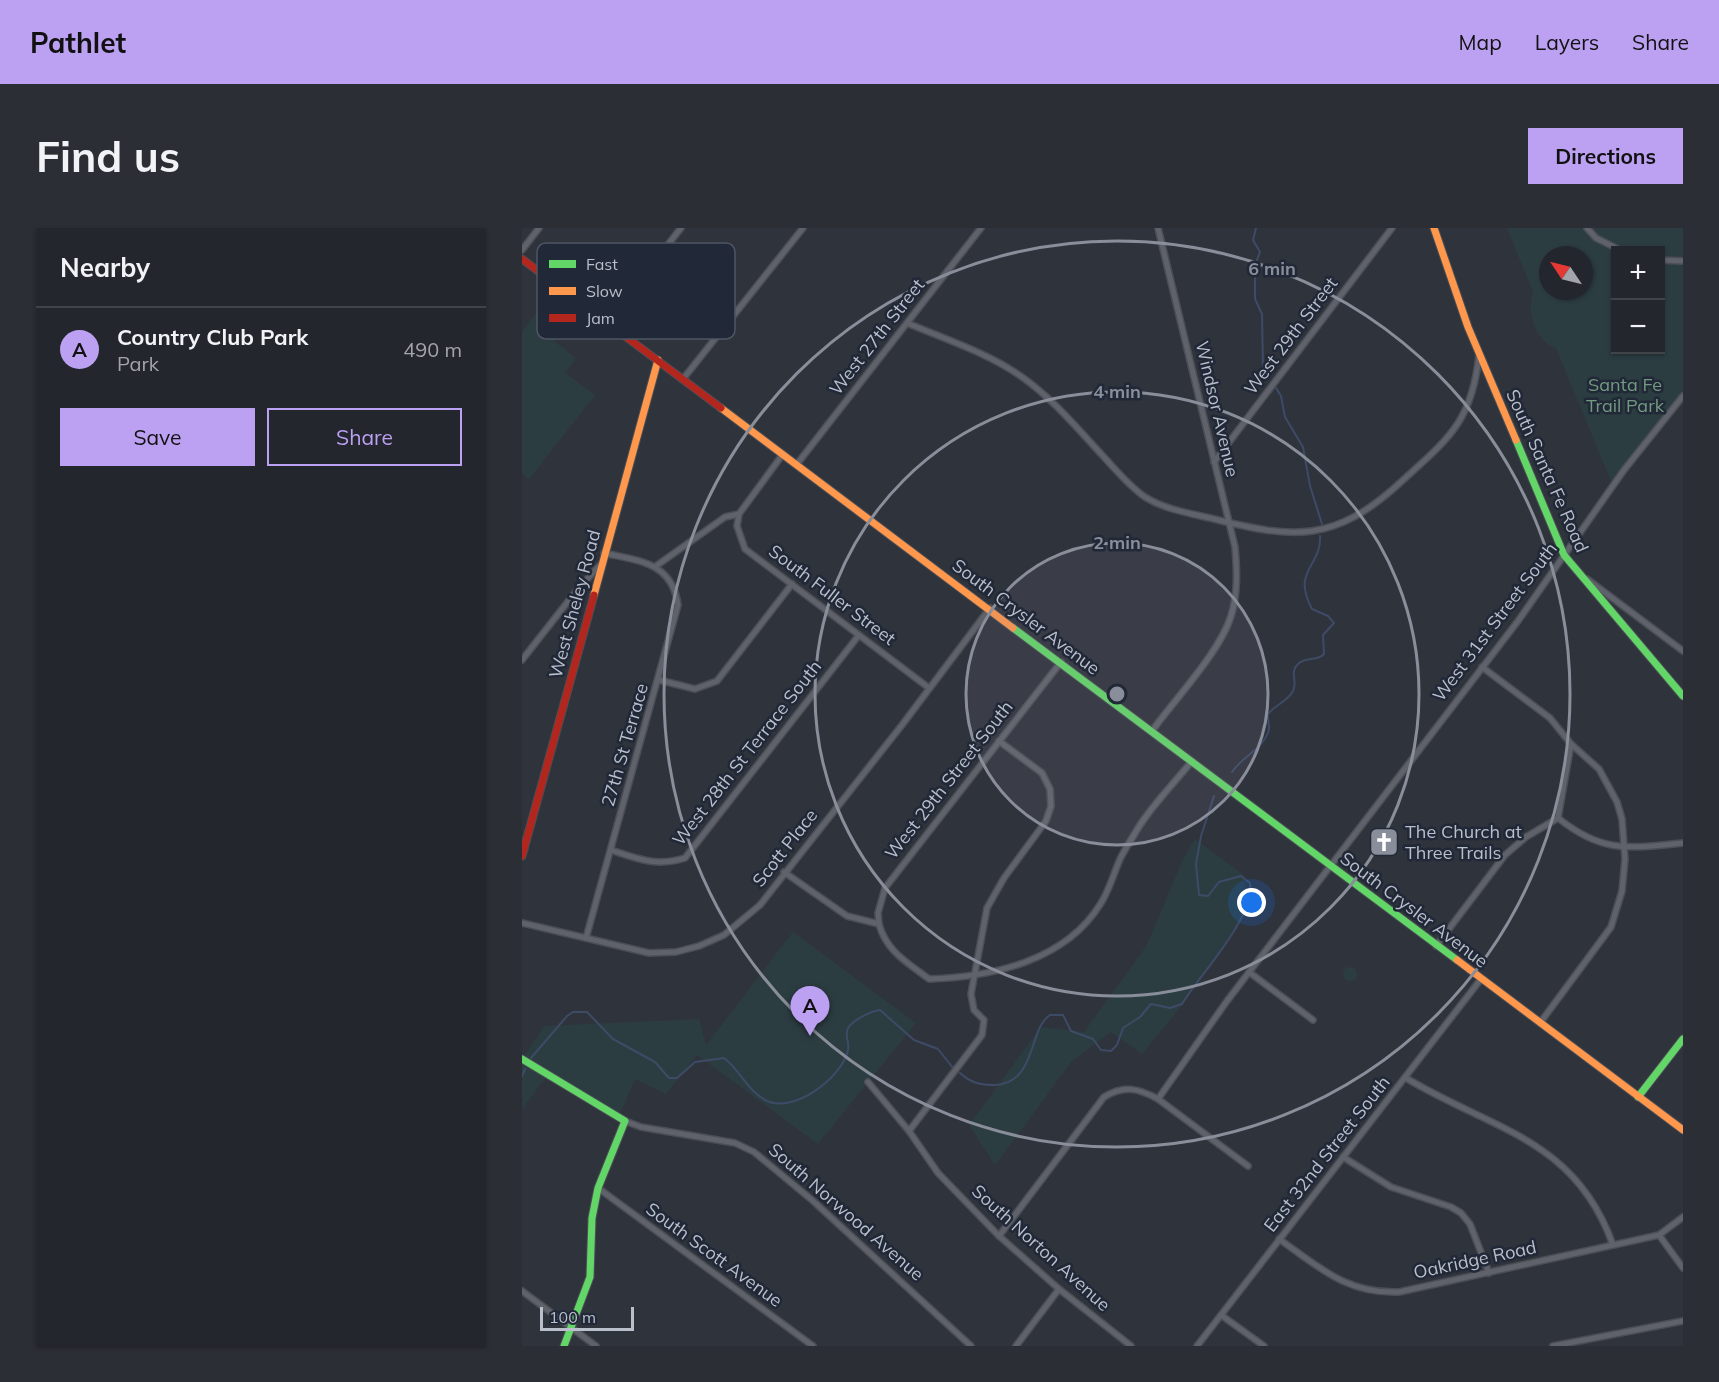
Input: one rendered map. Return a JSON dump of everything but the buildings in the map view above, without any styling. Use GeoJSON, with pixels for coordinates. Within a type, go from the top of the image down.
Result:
{"type":"FeatureCollection","features":[{"type":"Feature","properties":{"kind":"street"},"geometry":{"type":"LineString","coordinates":[[522,250],[539,228]]}},
{"type":"Feature","properties":{"kind":"street"},"geometry":{"type":"LineString","coordinates":[[669,243],[681,228]]}},
{"type":"Feature","properties":{"kind":"street"},"geometry":{"type":"LineString","coordinates":[[735,314],[803,228]]}},
{"type":"Feature","properties":{"kind":"street","name":"West 27th Street"},"geometry":{"type":"LineString","coordinates":[[797,464],[981,228]]}},
{"type":"Feature","properties":{"kind":"street","name":"Windsor Avenue"},"geometry":{"type":"LineString","coordinates":[[1152,731],[1217,644],[1231,616],[1237,570],[1214,462],[1158,228]]}},
{"type":"Feature","properties":{"kind":"street","name":"West 29th Street"},"geometry":{"type":"LineString","coordinates":[[1214,462],[1392,228]]}},
{"type":"Feature","properties":{"kind":"street","name":"South Santa Fe Road"},"geometry":{"type":"LineString","coordinates":[[1434,228],[1479,352],[1564,555],[1683,696]]}},
{"type":"Feature","properties":{"kind":"street"},"geometry":{"type":"LineString","coordinates":[[1587,228],[1596,238],[1612,246]]}},
{"type":"Feature","properties":{"kind":"street","name":"South Crysler Avenue"},"geometry":{"type":"LineString","coordinates":[[522,259],[537,270]]}},
{"type":"Feature","properties":{"kind":"street"},"geometry":{"type":"LineString","coordinates":[[1665,260],[1683,261]]}},
{"type":"Feature","properties":{"kind":"street"},"geometry":{"type":"LineString","coordinates":[[907,323],[1004,366],[1023,378],[1058,407],[1125,480],[1145,496],[1170,508],[1228,523],[1276,532],[1306,532],[1352,520],[1393,490],[1455,430],[1471,398],[1479,352]]}},
{"type":"Feature","properties":{"kind":"street","name":"South Crysler Avenue"},"geometry":{"type":"LineString","coordinates":[[630,339],[1683,1130]]}},
{"type":"Feature","properties":{"kind":"street"},"geometry":{"type":"LineString","coordinates":[[683,379],[715,339]]}},
{"type":"Feature","properties":{"kind":"street","name":"West Sheley Road"},"geometry":{"type":"LineString","coordinates":[[522,856],[658,360]]}},
{"type":"Feature","properties":{"kind":"street","name":"West 31st Street South"},"geometry":{"type":"LineString","coordinates":[[1158,1099],[1249,972],[1332,867],[1482,668],[1624,470],[1683,396]]}},
{"type":"Feature","properties":{"kind":"street"},"geometry":{"type":"LineString","coordinates":[[604,553],[656,566],[725,517],[739,514],[783,453]]}},
{"type":"Feature","properties":{"kind":"street","name":"South Fuller Street"},"geometry":{"type":"LineString","coordinates":[[739,514],[737,526],[745,549],[930,688]]}},
{"type":"Feature","properties":{"kind":"street"},"geometry":{"type":"LineString","coordinates":[[522,660],[577,590],[602,563]]}},
{"type":"Feature","properties":{"kind":"street","name":"27th St Terrace"},"geometry":{"type":"LineString","coordinates":[[586,938],[678,605],[672,585],[656,566]]}},
{"type":"Feature","properties":{"kind":"street"},"geometry":{"type":"LineString","coordinates":[[1583,576],[1682,648]]}},
{"type":"Feature","properties":{"kind":"street"},"geometry":{"type":"LineString","coordinates":[[658,680],[695,689],[717,681],[792,584]]}},
{"type":"Feature","properties":{"kind":"street","name":"Scott Place"},"geometry":{"type":"LineString","coordinates":[[522,923],[649,953],[676,952],[699,946],[724,935],[760,905],[990,608]]}},
{"type":"Feature","properties":{"kind":"street","name":"West 28th St Terrace South"},"geometry":{"type":"LineString","coordinates":[[611,850],[650,863],[668,863],[685,858],[859,635]]}},
{"type":"Feature","properties":{"kind":"street","name":"West 29th Street South"},"geometry":{"type":"LineString","coordinates":[[879,924],[878,913],[885,888],[1060,662]]}},
{"type":"Feature","properties":{"kind":"street"},"geometry":{"type":"LineString","coordinates":[[1482,668],[1550,718],[1570,744],[1599,769],[1617,802],[1622,819],[1625,859],[1622,891],[1611,927],[1540,1023]]}},
{"type":"Feature","properties":{"kind":"street"},"geometry":{"type":"LineString","coordinates":[[909,1131],[982,1035],[984,1020],[974,1010],[971,994],[973,974],[990,901],[1046,821],[1051,806],[1050,789],[1042,773],[999,741]]}},
{"type":"Feature","properties":{"kind":"street"},"geometry":{"type":"LineString","coordinates":[[1558,818],[1570,744]]}},
{"type":"Feature","properties":{"kind":"street"},"geometry":{"type":"LineString","coordinates":[[784,872],[847,916],[879,924],[884,939],[891,949],[929,979],[1002,970],[1030,961],[1059,947],[1080,930],[1103,900],[1121,856],[1141,824],[1192,761]]}},
{"type":"Feature","properties":{"kind":"street"},"geometry":{"type":"LineString","coordinates":[[1558,818],[1586,838],[1623,848],[1683,843]]}},
{"type":"Feature","properties":{"kind":"street"},"geometry":{"type":"LineString","coordinates":[[1436,945],[1505,855],[1526,837],[1558,818]]}},
{"type":"Feature","properties":{"kind":"street"},"geometry":{"type":"LineString","coordinates":[[1249,972],[1313,1020]]}},
{"type":"Feature","properties":{"kind":"street","name":"East 32nd Street South"},"geometry":{"type":"LineString","coordinates":[[1197,1346],[1481,979]]}},
{"type":"Feature","properties":{"kind":"street"},"geometry":{"type":"LineString","coordinates":[[1638,1097],[1683,1039]]}},
{"type":"Feature","properties":{"kind":"street","name":"South Norwood Avenue"},"geometry":{"type":"LineString","coordinates":[[522,1059],[625,1121],[641,1127],[735,1143],[754,1152],[812,1200],[971,1346]]}},
{"type":"Feature","properties":{"kind":"street"},"geometry":{"type":"LineString","coordinates":[[1406,1078],[1441,1099],[1512,1131],[1560,1163],[1592,1198],[1613,1245]]}},
{"type":"Feature","properties":{"kind":"street","name":"South Norton Avenue"},"geometry":{"type":"LineString","coordinates":[[868,1082],[909,1131],[938,1173],[999,1236],[1059,1289],[1131,1346]]}},
{"type":"Feature","properties":{"kind":"street"},"geometry":{"type":"LineString","coordinates":[[999,1236],[1104,1097],[1115,1090],[1130,1088],[1142,1090],[1158,1099],[1248,1166]]}},
{"type":"Feature","properties":{"kind":"street"},"geometry":{"type":"LineString","coordinates":[[564,1346],[590,1277],[592,1218],[598,1188],[625,1121]]}},
{"type":"Feature","properties":{"kind":"street"},"geometry":{"type":"LineString","coordinates":[[1343,1157],[1391,1187],[1451,1207],[1461,1213],[1470,1224],[1489,1272]]}},
{"type":"Feature","properties":{"kind":"street","name":"South Scott Avenue"},"geometry":{"type":"LineString","coordinates":[[598,1188],[813,1346]]}},
{"type":"Feature","properties":{"kind":"street","name":"Oakridge Road"},"geometry":{"type":"LineString","coordinates":[[1279,1239],[1333,1278],[1369,1291],[1399,1292],[1659,1235],[1683,1217]]}},
{"type":"Feature","properties":{"kind":"street"},"geometry":{"type":"LineString","coordinates":[[1659,1235],[1683,1268]]}},
{"type":"Feature","properties":{"kind":"street"},"geometry":{"type":"LineString","coordinates":[[1016,1346],[1059,1289]]}},
{"type":"Feature","properties":{"kind":"street"},"geometry":{"type":"LineString","coordinates":[[522,1291],[596,1346]]}},
{"type":"Feature","properties":{"kind":"street"},"geometry":{"type":"LineString","coordinates":[[1221,1315],[1264,1346]]}},
{"type":"Feature","properties":{"kind":"street"},"geometry":{"type":"LineString","coordinates":[[1553,1346],[1683,1321]]}},
{"type":"Feature","properties":{"kind":"green space","name":"Santa Fe Trail Park"},"geometry":{"type":"Polygon","coordinates":[[[1507,228],[1683,228],[1683,397],[1613,486],[1556,348],[1543,339],[1534,325],[1531,300],[1533,292],[1507,228]]]}},
{"type":"Feature","properties":{"kind":"green space"},"geometry":{"type":"Polygon","coordinates":[[[537,312],[537,339],[556,339],[554,341],[576,358],[565,373],[595,395],[529,479],[522,473],[522,332],[537,312]]]}},
{"type":"Feature","properties":{"kind":"green space"},"geometry":{"type":"Polygon","coordinates":[[[1195,839],[1244,875],[1245,891],[1255,898],[1184,1003],[1142,1054],[1111,1032],[1072,1061],[995,1165],[969,1125],[1041,1027],[1084,1032],[1147,945],[1183,859],[1195,839]]]}},
{"type":"Feature","properties":{"kind":"green space"},"geometry":{"type":"Polygon","coordinates":[[[793,932],[916,1023],[818,1144],[697,1055],[666,1094],[635,1079],[620,1114],[524,1057],[544,1026],[699,1019],[706,1045],[793,932]]]}},
{"type":"Feature","properties":{"kind":"green space"},"geometry":{"type":"Polygon","coordinates":[[[1350,967],[1355,969],[1357,974],[1355,979],[1350,981],[1345,979],[1343,974],[1345,969],[1350,967]]]}},
{"type":"Feature","properties":{"kind":"green space"},"geometry":{"type":"Polygon","coordinates":[[[522,1063],[546,1077],[522,1109],[522,1063]]]}},
{"type":"Feature","properties":{"kind":"waterway"},"geometry":{"type":"LineString","coordinates":[[1256,228],[1253,240],[1260,252],[1255,265],[1255,299],[1262,314],[1263,369],[1268,378]]}},
{"type":"Feature","properties":{"kind":"waterway"},"geometry":{"type":"LineString","coordinates":[[1276,388],[1281,396],[1285,417],[1303,447],[1310,486],[1322,524]]}},
{"type":"Feature","properties":{"kind":"waterway"},"geometry":{"type":"LineString","coordinates":[[1232,772],[1265,739],[1269,728],[1268,714],[1293,691],[1295,667],[1304,660],[1318,658],[1324,654],[1323,635],[1334,623],[1328,616],[1312,609],[1306,596],[1305,585],[1309,569],[1317,555],[1320,536]]}},
{"type":"Feature","properties":{"kind":"waterway"},"geometry":{"type":"LineString","coordinates":[[960,1073],[980,1084],[995,1085],[1009,1082],[1025,1066],[1038,1032],[1050,1015],[1063,1015],[1071,1031],[1093,1039],[1101,1050],[1111,1051],[1117,1045],[1123,1028],[1140,1017],[1151,1004],[1170,1008],[1182,1004],[1236,928],[1249,897],[1250,883],[1241,876],[1219,882],[1208,896],[1199,895],[1196,864],[1201,836],[1214,796]]}},
{"type":"Feature","properties":{"kind":"waterway"},"geometry":{"type":"LineString","coordinates":[[531,1058],[567,1016],[573,1012],[587,1012],[613,1039],[655,1062],[669,1078],[677,1078],[695,1062],[724,1058],[759,1096],[776,1103],[789,1102],[815,1091],[836,1072],[848,1050],[848,1028],[863,1016],[880,1010],[914,1040],[938,1049],[953,1068]]}},
{"type":"Feature","properties":{"kind":"waterway"},"geometry":{"type":"LineString","coordinates":[[522,1076],[525,1069]]}},
{"type":"Feature","properties":{"kind":"traffic: fast"},"geometry":{"type":"LineString","coordinates":[[1516,440],[1564,555],[1683,696]]}},
{"type":"Feature","properties":{"kind":"traffic: fast"},"geometry":{"type":"LineString","coordinates":[[1013,628],[1457,960]]}},
{"type":"Feature","properties":{"kind":"traffic: fast"},"geometry":{"type":"LineString","coordinates":[[1638,1097],[1683,1039]]}},
{"type":"Feature","properties":{"kind":"traffic: fast"},"geometry":{"type":"LineString","coordinates":[[522,1059],[625,1121],[598,1188],[592,1218],[590,1277],[564,1346]]}},
{"type":"Feature","properties":{"kind":"traffic: slow"},"geometry":{"type":"LineString","coordinates":[[1434,228],[1468,327],[1516,440]]}},
{"type":"Feature","properties":{"kind":"traffic: slow"},"geometry":{"type":"LineString","coordinates":[[594,595],[658,360]]}},
{"type":"Feature","properties":{"kind":"traffic: slow"},"geometry":{"type":"LineString","coordinates":[[721,408],[1013,628]]}},
{"type":"Feature","properties":{"kind":"traffic: slow"},"geometry":{"type":"LineString","coordinates":[[1457,960],[1683,1130]]}},
{"type":"Feature","properties":{"kind":"traffic: jam"},"geometry":{"type":"LineString","coordinates":[[522,259],[537,270]]}},
{"type":"Feature","properties":{"kind":"traffic: jam"},"geometry":{"type":"LineString","coordinates":[[629,339],[721,408]]}},
{"type":"Feature","properties":{"kind":"traffic: jam"},"geometry":{"type":"LineString","coordinates":[[522,856],[594,595]]}},
{"type":"Feature","properties":{"kind":"place","name":"The Church at Three Trails"},"geometry":{"type":"Point","coordinates":[1384,842]}},
{"type":"Feature","properties":{"kind":"place","name":"Country Club Park"},"geometry":{"type":"Point","coordinates":[810,1036]}}]}
